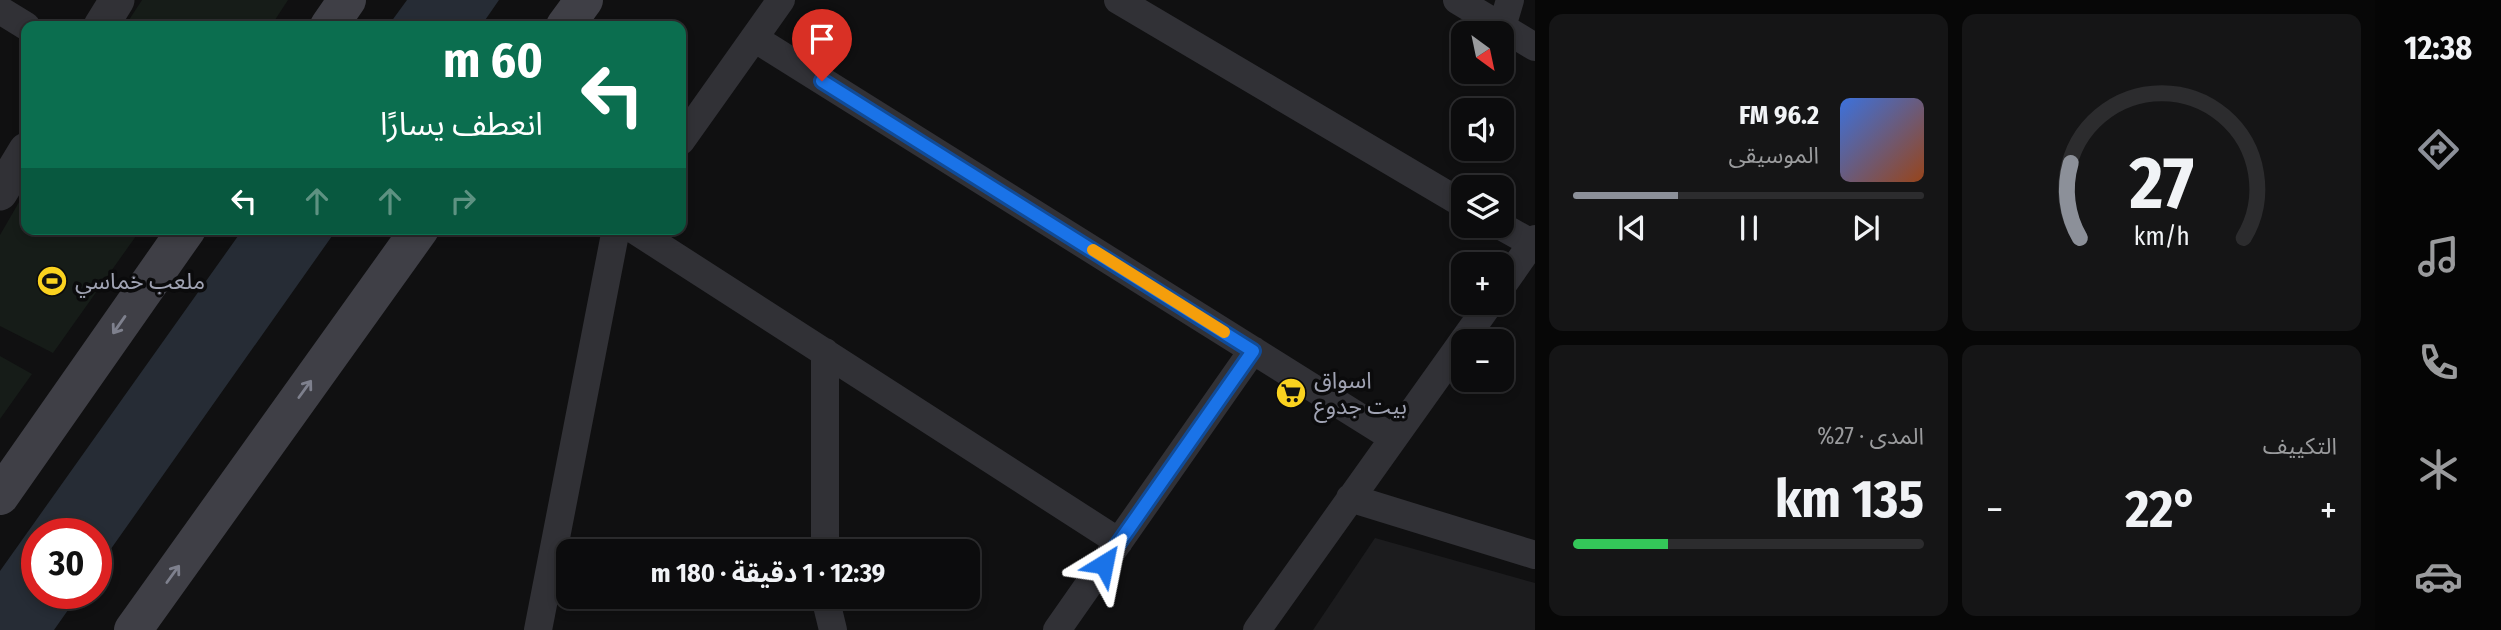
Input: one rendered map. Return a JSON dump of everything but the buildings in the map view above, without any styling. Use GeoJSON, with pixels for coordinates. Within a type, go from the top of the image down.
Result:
{"type":"FeatureCollection","features":[{"type":"Feature","properties":{"kind":"main road"},"geometry":{"type":"LineString","coordinates":[[332,21],[347,0]]}},
{"type":"Feature","properties":{"kind":"main road"},"geometry":{"type":"LineString","coordinates":[[569,21],[584,0]]}},
{"type":"Feature","properties":{"kind":"main road"},"geometry":{"type":"LineString","coordinates":[[0,496],[183,235]]}},
{"type":"Feature","properties":{"kind":"main road"},"geometry":{"type":"LineString","coordinates":[[133,630],[416,235]]}},
{"type":"Feature","properties":{"kind":"street"},"geometry":{"type":"LineString","coordinates":[[104,21],[117,0]]}},
{"type":"Feature","properties":{"kind":"street"},"geometry":{"type":"LineString","coordinates":[[686,134],[781,0]]}},
{"type":"Feature","properties":{"kind":"street"},"geometry":{"type":"LineString","coordinates":[[1118,0],[1451,197]]}},
{"type":"Feature","properties":{"kind":"street"},"geometry":{"type":"LineString","coordinates":[[1457,0],[1492,21]]}},
{"type":"Feature","properties":{"kind":"street"},"geometry":{"type":"LineString","coordinates":[[1504,21],[1510,0]]}},
{"type":"Feature","properties":{"kind":"street"},"geometry":{"type":"LineString","coordinates":[[0,10],[21,23]]}},
{"type":"Feature","properties":{"kind":"street"},"geometry":{"type":"LineString","coordinates":[[1514,34],[1535,47]]}},
{"type":"Feature","properties":{"kind":"street"},"geometry":{"type":"LineString","coordinates":[[754,38],[1393,438]]}},
{"type":"Feature","properties":{"kind":"street"},"geometry":{"type":"LineString","coordinates":[[0,193],[21,158]]}},
{"type":"Feature","properties":{"kind":"street"},"geometry":{"type":"LineString","coordinates":[[1514,233],[1534,243],[1514,270]]}},
{"type":"Feature","properties":{"kind":"street"},"geometry":{"type":"LineString","coordinates":[[538,630],[615,235]]}},
{"type":"Feature","properties":{"kind":"street"},"geometry":{"type":"LineString","coordinates":[[642,235],[1119,542]]}},
{"type":"Feature","properties":{"kind":"street"},"geometry":{"type":"LineString","coordinates":[[1256,630],[1481,315]]}},
{"type":"Feature","properties":{"kind":"street"},"geometry":{"type":"LineString","coordinates":[[1057,630],[1253,351]]}},
{"type":"Feature","properties":{"kind":"street"},"geometry":{"type":"LineString","coordinates":[[824,352],[825,539]]}},
{"type":"Feature","properties":{"kind":"street"},"geometry":{"type":"LineString","coordinates":[[1350,499],[1535,555]]}},
{"type":"Feature","properties":{"kind":"street"},"geometry":{"type":"LineString","coordinates":[[828,609],[833,630]]}},
{"type":"Feature","properties":{"kind":"shaded area"},"geometry":{"type":"Polygon","coordinates":[[[142,0],[288,0],[274,21],[128,21],[142,0]]]}},
{"type":"Feature","properties":{"kind":"shaded area"},"geometry":{"type":"Polygon","coordinates":[[[407,0],[499,0],[484,21],[392,21],[407,0]]]}},
{"type":"Feature","properties":{"kind":"shaded area","name":"ملعب خماسي"},"geometry":{"type":"Polygon","coordinates":[[[21,199],[21,235],[137,235],[53,353],[0,326],[0,235],[21,199]]]}},
{"type":"Feature","properties":{"kind":"shaded area"},"geometry":{"type":"Polygon","coordinates":[[[239,235],[333,235],[112,547],[112,518],[38,518],[239,235]]]}},
{"type":"Feature","properties":{"kind":"shaded area"},"geometry":{"type":"Polygon","coordinates":[[[0,356],[32,374],[0,419],[0,356]]]}},
{"type":"Feature","properties":{"kind":"shaded area"},"geometry":{"type":"Polygon","coordinates":[[[1375,538],[1535,583],[1535,630],[1313,630],[1375,538]]]}},
{"type":"Feature","properties":{"kind":"shaded area"},"geometry":{"type":"Polygon","coordinates":[[[21,541],[21,609],[69,609],[54,630],[0,630],[0,571],[21,541]]]}},
{"type":"Feature","properties":{"kind":"slow traffic"},"geometry":{"type":"LineString","coordinates":[[1093,250],[1224,332]]}},
{"type":"Feature","properties":{"kind":"place","name":"ملعب خماسي"},"geometry":{"type":"Point","coordinates":[52,281]}},
{"type":"Feature","properties":{"kind":"place","name":"اسواق بيت جدوع"},"geometry":{"type":"Point","coordinates":[1291,393]}},
{"type":"Feature","properties":{"kind":"route"},"geometry":{"type":"LineString","coordinates":[[822,81],[1253,351],[1104,564]]}}]}
